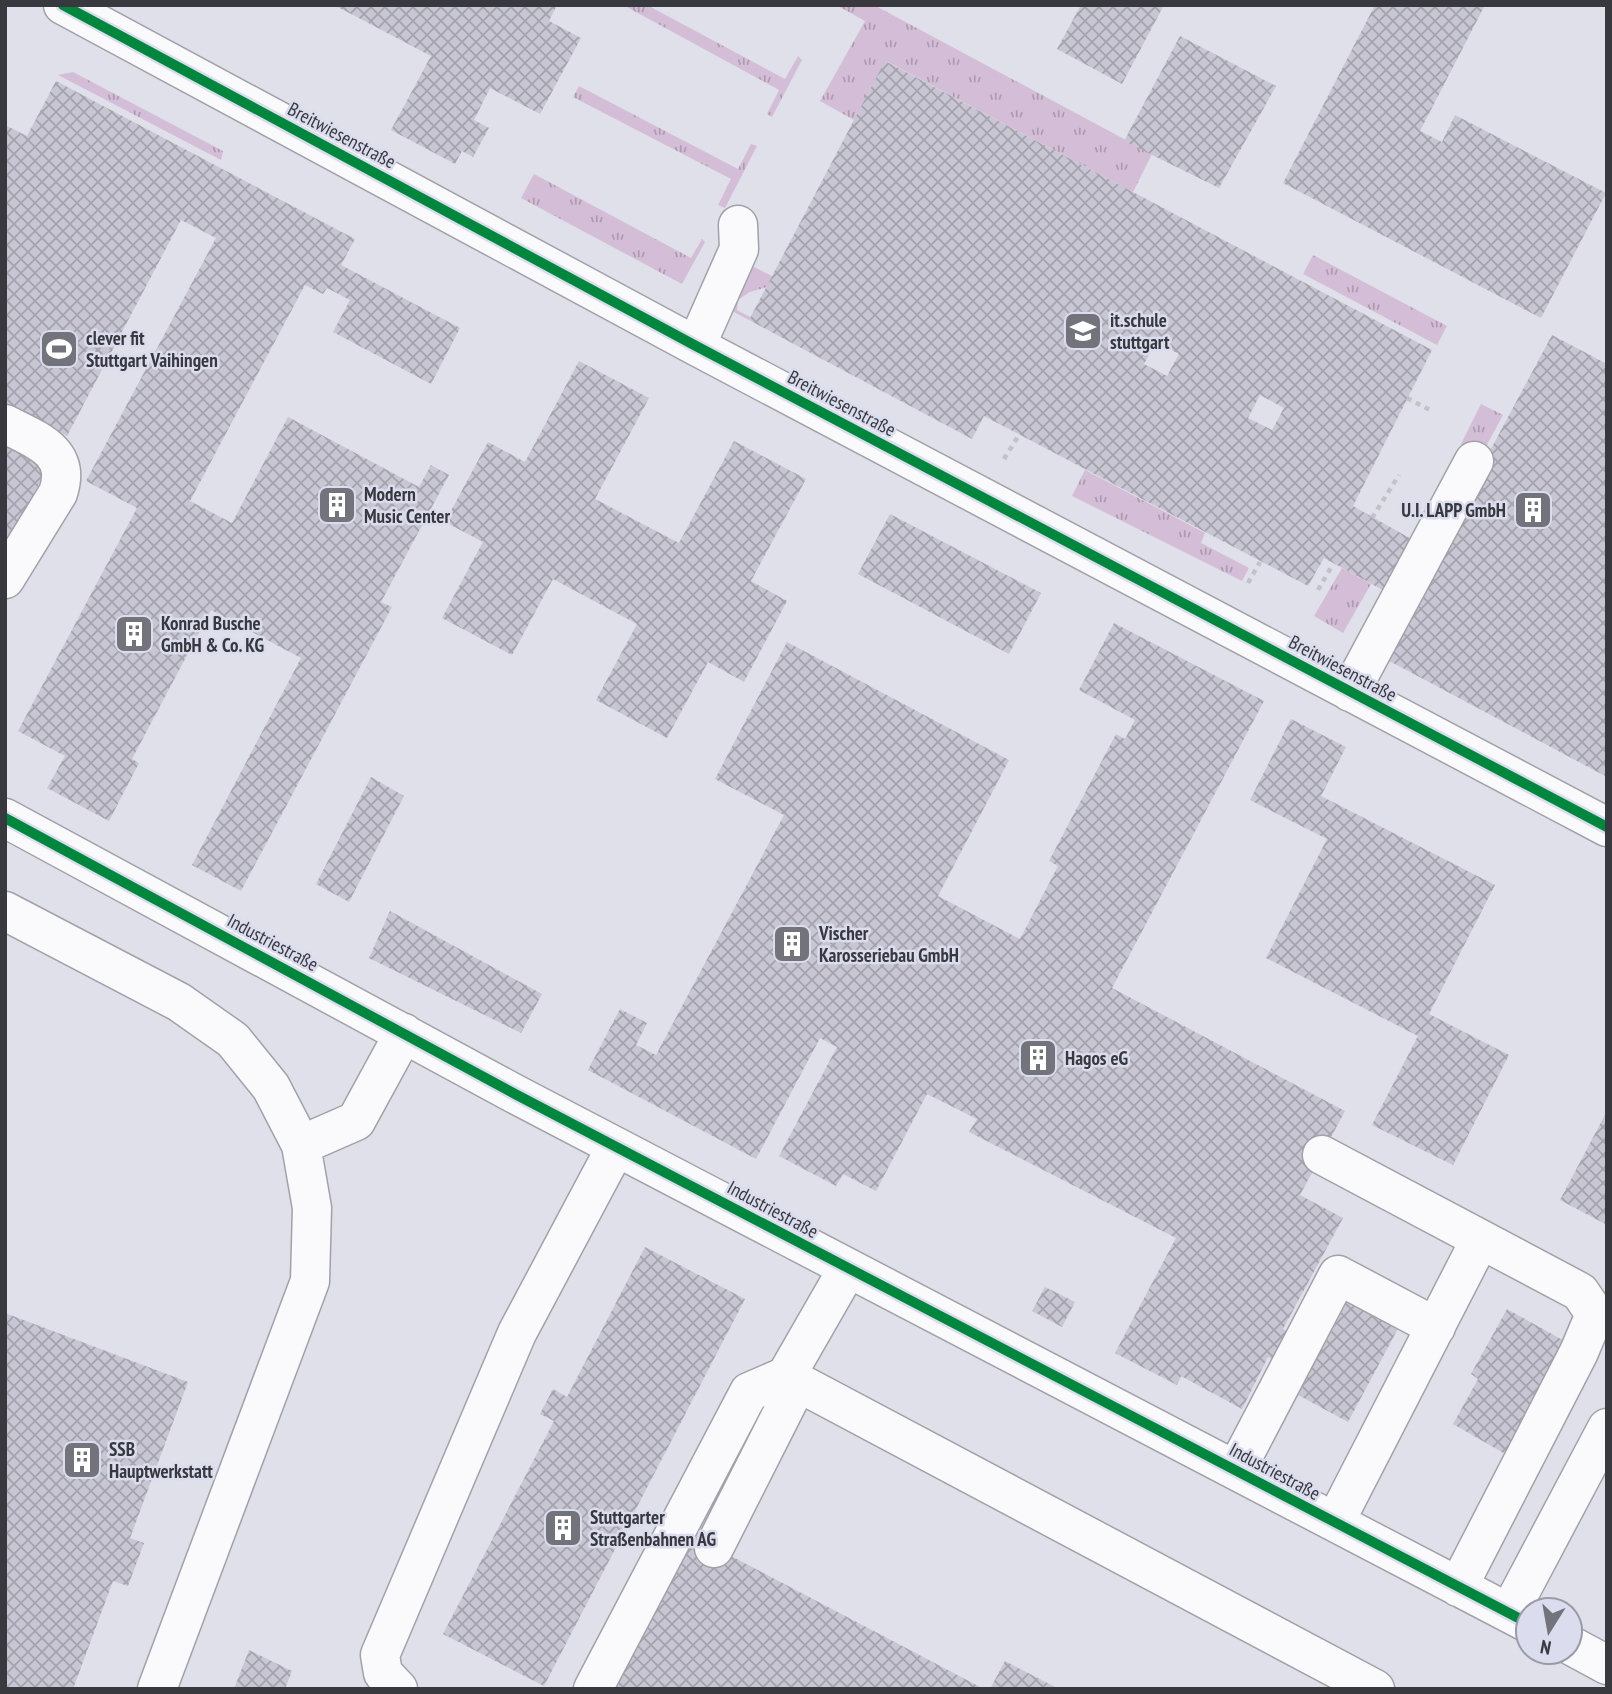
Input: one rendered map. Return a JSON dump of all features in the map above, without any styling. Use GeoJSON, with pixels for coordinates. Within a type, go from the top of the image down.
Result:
{"type":"FeatureCollection","features":[{"type":"Feature","properties":{"kind":"street","name":"Breitwiesenstraße"},"geometry":{"type":"LineString","coordinates":[[63,5],[686,340],[1607,827]]}},
{"type":"Feature","properties":{"kind":"street"},"geometry":{"type":"LineString","coordinates":[[5,424],[42,443],[62,467],[62,480],[58,493],[5,579]]}},
{"type":"Feature","properties":{"kind":"street"},"geometry":{"type":"LineString","coordinates":[[1350,692],[1474,461]]}},
{"type":"Feature","properties":{"kind":"street","name":"Industriestraße"},"geometry":{"type":"LineString","coordinates":[[5,818],[616,1147],[1514,1615]]}},
{"type":"Feature","properties":{"kind":"street"},"geometry":{"type":"LineString","coordinates":[[5,911],[179,1002],[233,1040],[271,1087],[301,1145],[313,1208],[310,1281],[157,1689]]}},
{"type":"Feature","properties":{"kind":"street"},"geometry":{"type":"LineString","coordinates":[[301,1145],[356,1121],[404,1033]]}},
{"type":"Feature","properties":{"kind":"street"},"geometry":{"type":"LineString","coordinates":[[398,1689],[383,1674],[380,1655],[517,1333],[527,1288],[616,1147]]}},
{"type":"Feature","properties":{"kind":"street"},"geometry":{"type":"LineString","coordinates":[[1322,1155],[1580,1292],[1595,1314],[1458,1587]]}},
{"type":"Feature","properties":{"kind":"street"},"geometry":{"type":"LineString","coordinates":[[1335,1522],[1480,1240]]}},
{"type":"Feature","properties":{"kind":"street"},"geometry":{"type":"LineString","coordinates":[[724,1553],[802,1384],[848,1268]]}},
{"type":"Feature","properties":{"kind":"street"},"geometry":{"type":"LineString","coordinates":[[1236,1470],[1338,1275],[1436,1326]]}},
{"type":"Feature","properties":{"kind":"street"},"geometry":{"type":"LineString","coordinates":[[593,1689],[749,1392],[802,1384],[1375,1689]]}},
{"type":"Feature","properties":{"kind":"street"},"geometry":{"type":"LineString","coordinates":[[1529,1596],[1607,1428]]}},
{"type":"Feature","properties":{"kind":"street"},"geometry":{"type":"LineString","coordinates":[[1584,1653],[1607,1665]]}},
{"type":"Feature","properties":{"kind":"path"},"geometry":{"type":"LineString","coordinates":[[1407,398],[1430,410]]}},
{"type":"Feature","properties":{"kind":"path"},"geometry":{"type":"LineString","coordinates":[[1004,459],[1019,435]]}},
{"type":"Feature","properties":{"kind":"path"},"geometry":{"type":"LineString","coordinates":[[1372,518],[1399,475]]}},
{"type":"Feature","properties":{"kind":"path"},"geometry":{"type":"LineString","coordinates":[[1248,583],[1260,562]]}},
{"type":"Feature","properties":{"kind":"path"},"geometry":{"type":"LineString","coordinates":[[1318,590],[1333,564]]}},
{"type":"Feature","properties":{"kind":"green space"},"geometry":{"type":"Polygon","coordinates":[[[623,5],[647,5],[785,79],[798,56],[802,60],[772,117],[767,114],[779,90],[623,5]]]}},
{"type":"Feature","properties":{"kind":"green space"},"geometry":{"type":"Polygon","coordinates":[[[836,5],[874,5],[1152,154],[1133,192],[886,61],[854,120],[820,101],[865,21],[836,5]]]}},
{"type":"Feature","properties":{"kind":"green space"},"geometry":{"type":"Polygon","coordinates":[[[73,72],[223,151],[221,160],[58,75],[73,72]]]}},
{"type":"Feature","properties":{"kind":"green space"},"geometry":{"type":"Polygon","coordinates":[[[579,86],[738,169],[751,144],[757,146],[725,208],[718,205],[731,179],[573,97],[579,86]]]}},
{"type":"Feature","properties":{"kind":"green space"},"geometry":{"type":"Polygon","coordinates":[[[534,174],[691,258],[702,239],[705,242],[682,284],[521,198],[534,174]]]}},
{"type":"Feature","properties":{"kind":"green space"},"geometry":{"type":"Polygon","coordinates":[[[1313,255],[1447,326],[1437,345],[1303,274],[1313,255]]]}},
{"type":"Feature","properties":{"kind":"green space"},"geometry":{"type":"Polygon","coordinates":[[[748,264],[772,276],[767,287],[750,292],[738,300],[737,310],[750,317],[749,320],[717,303],[748,264]]]}},
{"type":"Feature","properties":{"kind":"green space"},"geometry":{"type":"Polygon","coordinates":[[[1481,404],[1503,415],[1482,454],[1461,444],[1481,404]]]}},
{"type":"Feature","properties":{"kind":"green space"},"geometry":{"type":"Polygon","coordinates":[[[1085,470],[1205,533],[1201,543],[1249,568],[1242,581],[1072,496],[1085,470]]]}},
{"type":"Feature","properties":{"kind":"green space"},"geometry":{"type":"Polygon","coordinates":[[[1342,568],[1371,584],[1343,633],[1314,616],[1342,568]]]}},
{"type":"Feature","properties":{"kind":"building"},"geometry":{"type":"Polygon","coordinates":[[[334,5],[557,5],[549,21],[581,38],[540,114],[490,88],[474,120],[489,128],[473,157],[462,151],[455,164],[391,130],[431,56],[334,5]]]}},
{"type":"Feature","properties":{"kind":"building"},"geometry":{"type":"Polygon","coordinates":[[[1081,5],[1164,5],[1122,84],[1057,49],[1081,5]]]}},
{"type":"Feature","properties":{"kind":"building"},"geometry":{"type":"Polygon","coordinates":[[[1375,5],[1485,5],[1420,131],[1442,142],[1455,115],[1606,193],[1541,318],[1283,183],[1375,5]]]}},
{"type":"Feature","properties":{"kind":"building"},"geometry":{"type":"Polygon","coordinates":[[[1180,36],[1276,86],[1219,188],[1124,141],[1180,36]]]}},
{"type":"Feature","properties":{"kind":"building","name":"it.schule stuttgart"},"geometry":{"type":"Polygon","coordinates":[[[885,61],[1432,350],[1353,506],[1420,544],[1392,595],[1324,558],[1308,586],[984,416],[972,439],[749,320],[885,61]],[[1156,342],[1144,364],[1167,376],[1179,354],[1156,342]],[[1260,395],[1248,418],[1272,430],[1284,408],[1260,395]]]}},
{"type":"Feature","properties":{"kind":"building"},"geometry":{"type":"Polygon","coordinates":[[[56,81],[355,239],[341,265],[460,328],[431,384],[333,332],[350,300],[327,288],[323,294],[305,285],[190,501],[232,523],[288,417],[419,487],[431,465],[449,475],[381,602],[392,607],[241,891],[192,865],[301,658],[211,610],[132,759],[139,763],[109,821],[47,788],[65,756],[18,731],[137,508],[86,481],[216,238],[181,220],[67,436],[5,403],[5,125],[27,136],[56,81]]]}},
{"type":"Feature","properties":{"kind":"building","name":"U.I. LAPP GmbH"},"geometry":{"type":"Polygon","coordinates":[[[1552,335],[1607,364],[1607,777],[1380,656],[1552,335]]]}},
{"type":"Feature","properties":{"kind":"building"},"geometry":{"type":"Polygon","coordinates":[[[579,361],[649,398],[595,499],[679,543],[734,441],[806,479],[751,581],[787,601],[744,682],[708,662],[667,738],[596,700],[637,624],[553,579],[512,655],[442,618],[483,542],[445,522],[488,442],[525,462],[579,361]]]}},
{"type":"Feature","properties":{"kind":"building"},"geometry":{"type":"Polygon","coordinates":[[[5,440],[50,463],[7,545],[5,544],[5,440]]]}},
{"type":"Feature","properties":{"kind":"building"},"geometry":{"type":"Polygon","coordinates":[[[890,514],[1041,593],[1009,654],[858,574],[890,514]]]}},
{"type":"Feature","properties":{"kind":"building"},"geometry":{"type":"Polygon","coordinates":[[[1114,623],[1264,701],[1112,988],[1345,1111],[1300,1195],[1343,1218],[1283,1329],[1322,1350],[1350,1296],[1401,1323],[1348,1422],[1298,1395],[1307,1378],[1268,1357],[1242,1409],[1181,1376],[1177,1385],[1115,1353],[1176,1238],[969,1132],[977,1119],[927,1094],[876,1191],[843,1174],[836,1186],[779,1156],[837,1047],[820,1038],[756,1159],[588,1070],[620,1009],[647,1023],[636,1045],[656,1055],[784,815],[715,779],[787,642],[1009,760],[938,896],[1020,939],[1058,866],[1049,861],[1116,734],[1125,739],[1135,720],[1079,690],[1114,623]]]}},
{"type":"Feature","properties":{"kind":"building"},"geometry":{"type":"Polygon","coordinates":[[[1291,719],[1346,747],[1321,796],[1495,885],[1429,1014],[1509,1055],[1453,1165],[1372,1125],[1418,1036],[1266,958],[1327,839],[1250,800],[1291,719]]]}},
{"type":"Feature","properties":{"kind":"building"},"geometry":{"type":"Polygon","coordinates":[[[371,777],[404,796],[349,902],[316,884],[371,777]]]}},
{"type":"Feature","properties":{"kind":"building"},"geometry":{"type":"Polygon","coordinates":[[[390,911],[542,994],[521,1033],[369,958],[390,911]]]}},
{"type":"Feature","properties":{"kind":"building"},"geometry":{"type":"Polygon","coordinates":[[[1607,1111],[1607,1225],[1560,1200],[1607,1111]]]}},
{"type":"Feature","properties":{"kind":"building","name":"Stuttgarter Straßenbahnen AG"},"geometry":{"type":"Polygon","coordinates":[[[645,1247],[745,1299],[544,1686],[443,1634],[554,1421],[540,1414],[553,1389],[567,1397],[645,1247]]]}},
{"type":"Feature","properties":{"kind":"building"},"geometry":{"type":"Polygon","coordinates":[[[1045,1287],[1075,1302],[1062,1327],[1032,1311],[1045,1287]]]}},
{"type":"Feature","properties":{"kind":"building"},"geometry":{"type":"Polygon","coordinates":[[[1507,1309],[1570,1344],[1507,1455],[1453,1424],[1478,1379],[1471,1374],[1507,1309]]]}},
{"type":"Feature","properties":{"kind":"building","name":"SSB Hauptwerkstatt"},"geometry":{"type":"Polygon","coordinates":[[[5,1313],[188,1382],[130,1538],[144,1543],[128,1586],[113,1581],[73,1689],[5,1689],[5,1313]]]}},
{"type":"Feature","properties":{"kind":"building"},"geometry":{"type":"Polygon","coordinates":[[[691,1535],[984,1689],[610,1689],[691,1535]]]}},
{"type":"Feature","properties":{"kind":"building"},"geometry":{"type":"Polygon","coordinates":[[[249,1650],[292,1671],[285,1689],[234,1689],[249,1650]]]}},
{"type":"Feature","properties":{"kind":"building"},"geometry":{"type":"Polygon","coordinates":[[[1005,1661],[1059,1689],[990,1689],[1005,1661]]]}},
{"type":"Feature","properties":{"kind":"cycle path"},"geometry":{"type":"LineString","coordinates":[[63,5],[696,346],[1607,827]]}},
{"type":"Feature","properties":{"kind":"cycle path"},"geometry":{"type":"LineString","coordinates":[[5,818],[515,1094],[1514,1616]]}},
{"type":"Feature","properties":{"kind":"place","name":"it.schule stuttgart"},"geometry":{"type":"Point","coordinates":[1083,331]}},
{"type":"Feature","properties":{"kind":"place","name":"clever fit Stuttgart Vaihingen"},"geometry":{"type":"Point","coordinates":[59,349]}},
{"type":"Feature","properties":{"kind":"place","name":"Modern Music Center"},"geometry":{"type":"Point","coordinates":[337,505]}},
{"type":"Feature","properties":{"kind":"place","name":"U.I. LAPP GmbH"},"geometry":{"type":"Point","coordinates":[1533,510]}},
{"type":"Feature","properties":{"kind":"place","name":"Konrad Busche GmbH & Co. KG"},"geometry":{"type":"Point","coordinates":[134,634]}},
{"type":"Feature","properties":{"kind":"place","name":"Vischer Karosseriebau GmbH"},"geometry":{"type":"Point","coordinates":[792,944]}},
{"type":"Feature","properties":{"kind":"place","name":"Hagos eG"},"geometry":{"type":"Point","coordinates":[1038,1058]}},
{"type":"Feature","properties":{"kind":"place","name":"SSB Hauptwerkstatt"},"geometry":{"type":"Point","coordinates":[82,1460]}},
{"type":"Feature","properties":{"kind":"place","name":"Stuttgarter Straßenbahnen AG"},"geometry":{"type":"Point","coordinates":[563,1528]}}]}
